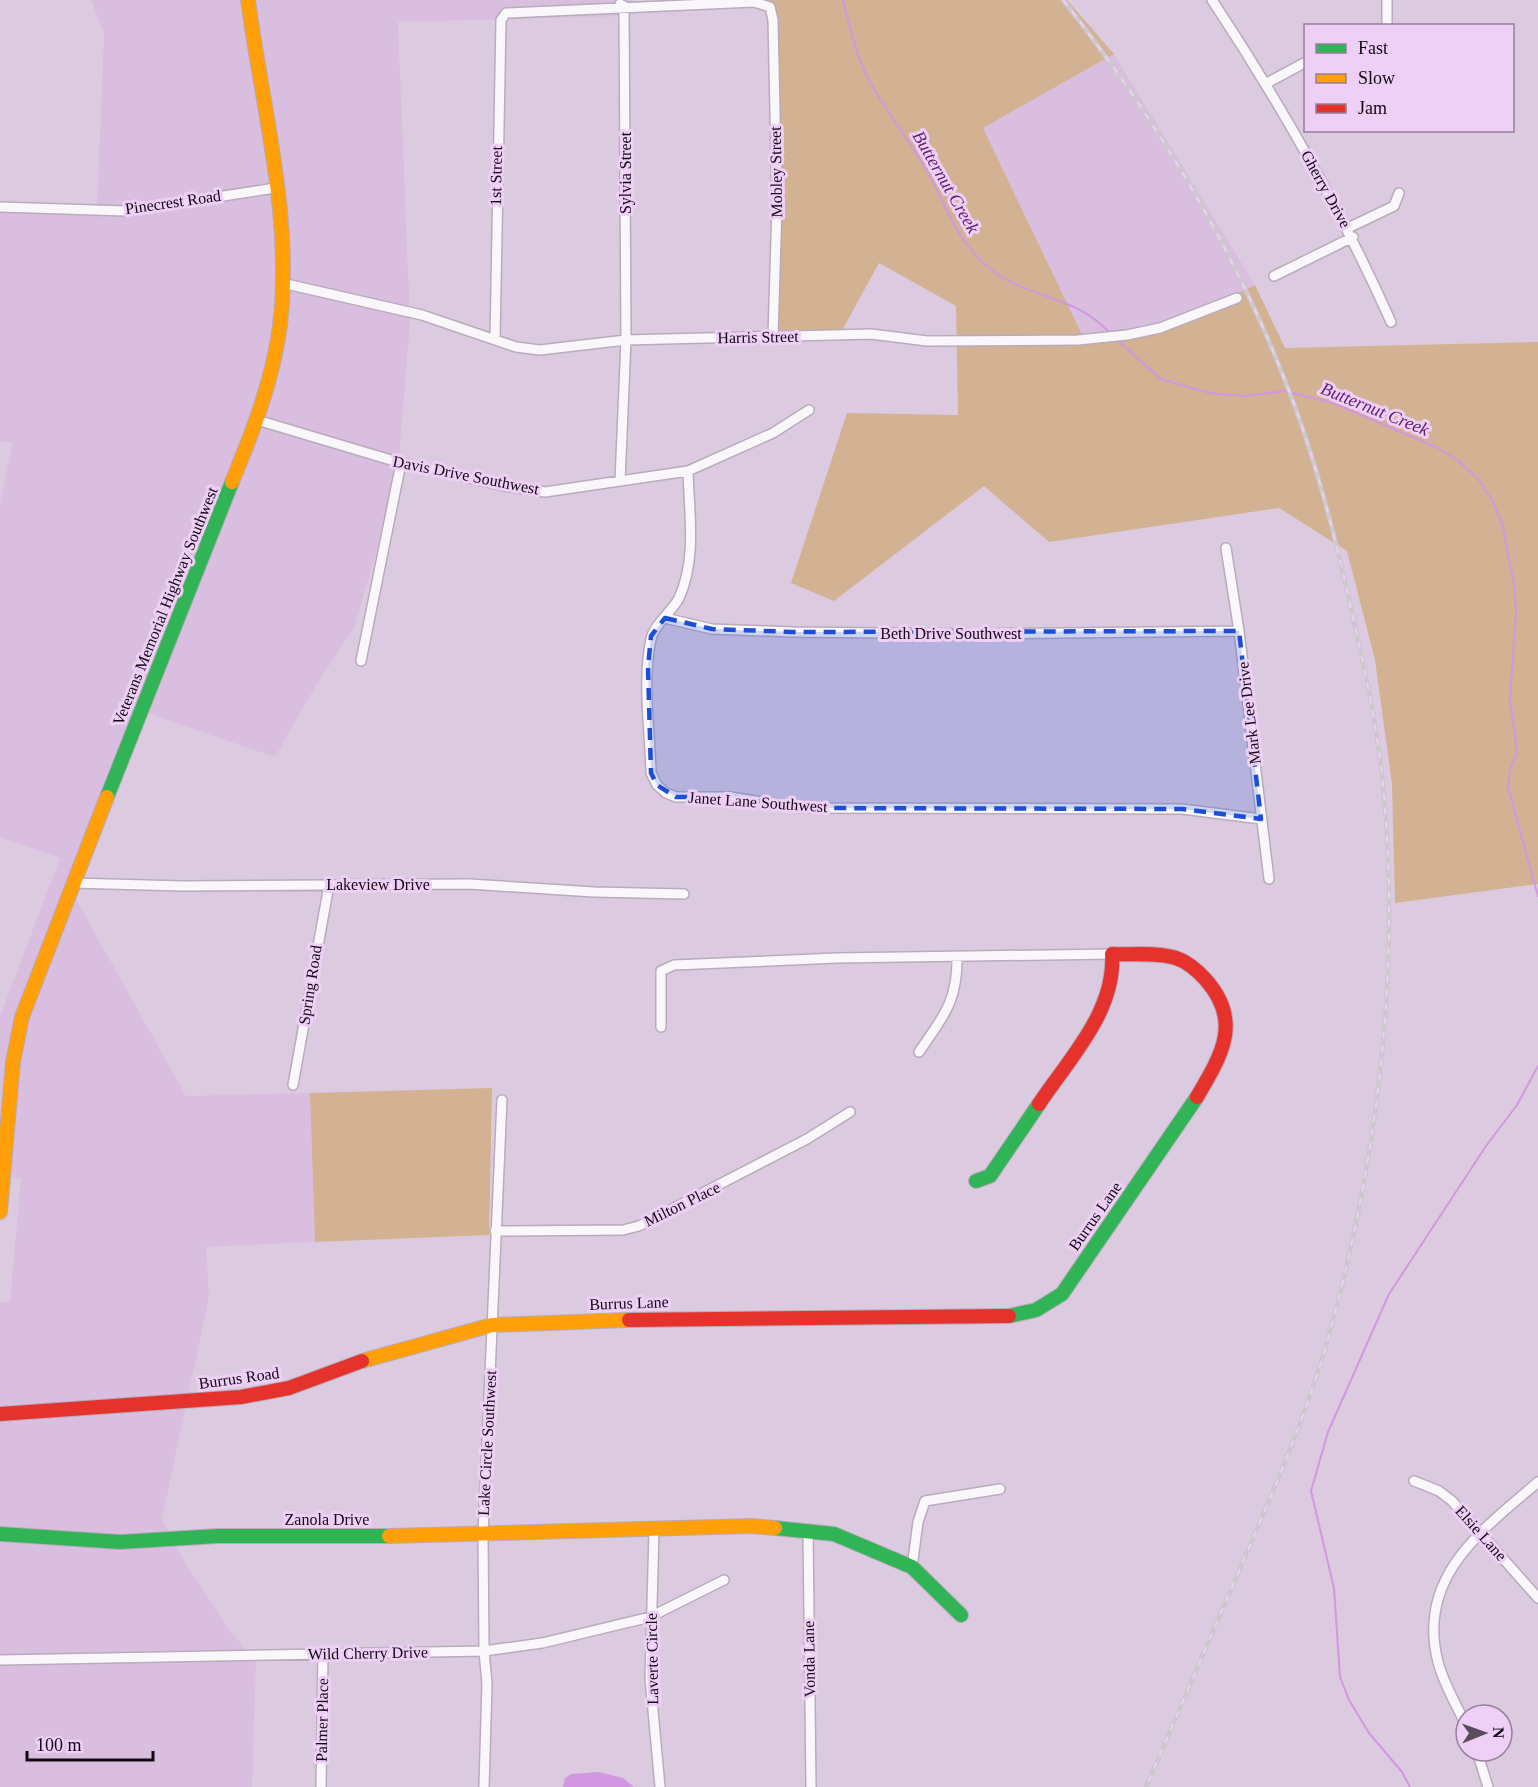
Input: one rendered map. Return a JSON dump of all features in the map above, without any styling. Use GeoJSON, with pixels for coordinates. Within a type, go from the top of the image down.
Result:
{"type":"FeatureCollection","features":[{"type":"Feature","properties":{"kind":"street","name":"Veterans Memorial Highway Southwest"},"geometry":{"type":"LineString","coordinates":[[0,1212],[8,1101],[22,1017],[72,883],[258,420],[276,346],[282,283],[274,188],[248,0]]}},
{"type":"Feature","properties":{"kind":"street"},"geometry":{"type":"LineString","coordinates":[[610,0],[624,6]]}},
{"type":"Feature","properties":{"kind":"street","name":"Gherry Drive"},"geometry":{"type":"LineString","coordinates":[[1212,0],[1267,83],[1348,228],[1391,322]]}},
{"type":"Feature","properties":{"kind":"street"},"geometry":{"type":"LineString","coordinates":[[1387,0],[1387,24]]}},
{"type":"Feature","properties":{"kind":"street","name":"Mobley Street"},"geometry":{"type":"LineString","coordinates":[[624,6],[709,6],[754,2],[770,8],[777,205],[773,336]]}},
{"type":"Feature","properties":{"kind":"street","name":"1st Street"},"geometry":{"type":"LineString","coordinates":[[495,340],[497,126],[501,20],[506,13],[624,6]]}},
{"type":"Feature","properties":{"kind":"street","name":"Sylvia Street"},"geometry":{"type":"LineString","coordinates":[[620,481],[626,340],[624,6]]}},
{"type":"Feature","properties":{"kind":"street"},"geometry":{"type":"LineString","coordinates":[[1267,83],[1304,63]]}},
{"type":"Feature","properties":{"kind":"street","name":"Pinecrest Road"},"geometry":{"type":"LineString","coordinates":[[0,207],[126,211],[274,188]]}},
{"type":"Feature","properties":{"kind":"street"},"geometry":{"type":"LineString","coordinates":[[1348,228],[1394,206],[1399,193]]}},
{"type":"Feature","properties":{"kind":"street"},"geometry":{"type":"LineString","coordinates":[[1274,276],[1353,237]]}},
{"type":"Feature","properties":{"kind":"street","name":"Harris Street"},"geometry":{"type":"LineString","coordinates":[[282,283],[444,321],[516,347],[540,350],[626,340],[872,334],[927,341],[1078,340],[1127,335],[1160,328],[1237,298]]}},
{"type":"Feature","properties":{"kind":"street","name":"Davis Drive Southwest"},"geometry":{"type":"LineString","coordinates":[[258,420],[401,463],[504,486],[545,492],[688,471],[773,433],[809,410]]}},
{"type":"Feature","properties":{"kind":"street"},"geometry":{"type":"LineString","coordinates":[[361,662],[401,463]]}},
{"type":"Feature","properties":{"kind":"street","name":"Janet Lane Southwest"},"geometry":{"type":"LineString","coordinates":[[688,471],[690,550],[687,577],[678,600],[651,636],[648,667],[651,773],[657,785],[666,793],[676,797],[730,797],[802,808],[1182,809],[1261,819]]}},
{"type":"Feature","properties":{"kind":"street","name":"Mark Lee Drive"},"geometry":{"type":"LineString","coordinates":[[1226,548],[1239,631],[1269,879]]}},
{"type":"Feature","properties":{"kind":"street","name":"Beth Drive Southwest"},"geometry":{"type":"LineString","coordinates":[[665,618],[712,629],[794,632],[988,634],[1239,631]]}},
{"type":"Feature","properties":{"kind":"street","name":"Lakeview Drive"},"geometry":{"type":"LineString","coordinates":[[72,883],[183,886],[470,884],[594,892],[684,894]]}},
{"type":"Feature","properties":{"kind":"street","name":"Spring Road"},"geometry":{"type":"LineString","coordinates":[[293,1085],[329,885]]}},
{"type":"Feature","properties":{"kind":"street"},"geometry":{"type":"LineString","coordinates":[[661,1027],[661,971],[674,965],[837,958],[1112,954],[1112,982],[1107,999],[1094,1022],[990,1176],[976,1181]]}},
{"type":"Feature","properties":{"kind":"street","name":"Burrus Lane"},"geometry":{"type":"LineString","coordinates":[[474,1330],[492,1324],[700,1317],[1007,1316],[1030,1314],[1047,1306],[1062,1294],[1195,1100],[1221,1055],[1226,1031],[1226,1015],[1212,987],[1196,969],[1176,958],[1112,954]]}},
{"type":"Feature","properties":{"kind":"street"},"geometry":{"type":"LineString","coordinates":[[919,1053],[951,1005],[958,978],[957,956]]}},
{"type":"Feature","properties":{"kind":"street","name":"Lake Circle Southwest"},"geometry":{"type":"LineString","coordinates":[[484,1787],[487,1684],[484,1651],[483,1534],[502,1100]]}},
{"type":"Feature","properties":{"kind":"street","name":"Milton Place"},"geometry":{"type":"LineString","coordinates":[[495,1232],[623,1230],[639,1226],[807,1139],[850,1112]]}},
{"type":"Feature","properties":{"kind":"street","name":"Burrus Road"},"geometry":{"type":"LineString","coordinates":[[0,1414],[241,1397],[289,1388],[375,1356],[474,1330]]}},
{"type":"Feature","properties":{"kind":"street","name":"Elsie Lane"},"geometry":{"type":"LineString","coordinates":[[1414,1481],[1446,1496],[1481,1532],[1538,1598]]}},
{"type":"Feature","properties":{"kind":"street"},"geometry":{"type":"LineString","coordinates":[[1456,1703],[1441,1670],[1435,1647],[1439,1595],[1457,1558],[1481,1532],[1538,1482]]}},
{"type":"Feature","properties":{"kind":"street"},"geometry":{"type":"LineString","coordinates":[[961,1615],[912,1567],[918,1522],[925,1501],[1000,1489]]}},
{"type":"Feature","properties":{"kind":"street","name":"Zanola Drive"},"geometry":{"type":"LineString","coordinates":[[0,1534],[120,1542],[218,1536],[654,1531],[751,1526],[834,1534],[912,1567]]}},
{"type":"Feature","properties":{"kind":"street","name":"Vonda Lane"},"geometry":{"type":"LineString","coordinates":[[808,1530],[811,1787]]}},
{"type":"Feature","properties":{"kind":"street","name":"Laverte Circle"},"geometry":{"type":"LineString","coordinates":[[654,1531],[650,1678],[660,1787]]}},
{"type":"Feature","properties":{"kind":"street","name":"Wild Cherry Drive"},"geometry":{"type":"LineString","coordinates":[[0,1660],[484,1651],[542,1643],[650,1617],[724,1580]]}},
{"type":"Feature","properties":{"kind":"street","name":"Palmer Place"},"geometry":{"type":"LineString","coordinates":[[321,1787],[323,1654]]}},
{"type":"Feature","properties":{"kind":"street"},"geometry":{"type":"LineString","coordinates":[[1481,1763],[1488,1787]]}},
{"type":"Feature","properties":{"kind":"highlighted area"},"geometry":{"type":"Polygon","coordinates":[[[665,618],[712,629],[793,632],[1239,631],[1261,819],[1182,809],[802,808],[730,797],[676,797],[657,785],[651,773],[648,667],[651,636],[665,618]]]}},
{"type":"Feature","properties":{"kind":"shaded area"},"geometry":{"type":"Polygon","coordinates":[[[91,0],[633,0],[629,16],[398,22],[410,322],[397,482],[354,628],[315,687],[275,757],[141,711],[73,894],[186,1096],[310,1093],[315,1242],[206,1247],[209,1297],[162,1519],[181,1556],[230,1631],[256,1661],[252,1787],[0,1787],[0,1302],[10,1302],[21,1178],[0,1176],[0,1016],[60,858],[0,837],[0,502],[13,442],[0,442],[0,211],[97,211],[104,34],[91,0]]]}},
{"type":"Feature","properties":{"kind":"shaded area"},"geometry":{"type":"Polygon","coordinates":[[[759,0],[1067,0],[1114,54],[983,128],[1085,341],[1187,317],[1255,285],[1285,348],[1538,342],[1538,884],[1395,903],[1392,784],[1375,660],[1347,551],[1279,508],[1049,542],[984,486],[834,601],[791,583],[847,413],[958,415],[956,306],[879,263],[838,338],[774,339],[780,288],[778,16],[759,0]]]}},
{"type":"Feature","properties":{"kind":"shaded area"},"geometry":{"type":"Polygon","coordinates":[[[1114,54],[1255,285],[1187,317],[1085,341],[983,128],[1114,54]]]}},
{"type":"Feature","properties":{"kind":"shaded area"},"geometry":{"type":"Polygon","coordinates":[[[492,1088],[489,1235],[315,1242],[310,1093],[492,1088]]]}},
{"type":"Feature","properties":{"kind":"shaded area"},"geometry":{"type":"Polygon","coordinates":[[[599,1772],[623,1778],[634,1787],[563,1787],[565,1778],[571,1774],[599,1772]]]}},
{"type":"Feature","properties":{"kind":"waterway","name":"Butternut Creek"},"geometry":{"type":"LineString","coordinates":[[843,0],[857,52],[870,82],[924,166],[953,222],[970,248],[993,271],[1023,287],[1082,311],[1111,334]]}},
{"type":"Feature","properties":{"kind":"waterway","name":"Butternut Creek"},"geometry":{"type":"LineString","coordinates":[[1117,340],[1161,379],[1209,393],[1247,396],[1284,391],[1333,403],[1438,448],[1459,461],[1478,479],[1492,500],[1502,523],[1514,585],[1516,611],[1510,699],[1517,752],[1510,770],[1508,787],[1538,896]]}},
{"type":"Feature","properties":{"kind":"waterway"},"geometry":{"type":"LineString","coordinates":[[1410,1787],[1402,1772],[1369,1733],[1349,1700],[1340,1677],[1334,1588],[1311,1491],[1328,1432],[1389,1294],[1486,1146],[1517,1105],[1538,1066]]}},
{"type":"Feature","properties":{"kind":"railway"},"geometry":{"type":"LineString","coordinates":[[1063,0],[1159,134],[1215,229],[1263,328],[1295,407],[1315,466],[1331,526],[1367,683],[1382,773],[1388,864],[1389,932],[1386,1000],[1372,1135],[1346,1269],[1329,1335],[1309,1399],[1285,1462],[1146,1787]]}},
{"type":"Feature","properties":{"kind":"traffic: fast"},"geometry":{"type":"LineString","coordinates":[[107,797],[232,482]]}},
{"type":"Feature","properties":{"kind":"traffic: fast"},"geometry":{"type":"LineString","coordinates":[[1009,1316],[1036,1310],[1062,1294],[1197,1097]]}},
{"type":"Feature","properties":{"kind":"traffic: fast"},"geometry":{"type":"LineString","coordinates":[[976,1181],[990,1176],[1039,1104]]}},
{"type":"Feature","properties":{"kind":"traffic: fast"},"geometry":{"type":"LineString","coordinates":[[775,1528],[834,1534],[912,1567],[961,1615]]}},
{"type":"Feature","properties":{"kind":"traffic: fast"},"geometry":{"type":"LineString","coordinates":[[0,1534],[120,1542],[218,1536],[389,1536]]}},
{"type":"Feature","properties":{"kind":"traffic: slow"},"geometry":{"type":"LineString","coordinates":[[232,482],[255,424],[272,366],[280,325],[283,284],[279,203],[274,162],[248,0]]}},
{"type":"Feature","properties":{"kind":"traffic: slow"},"geometry":{"type":"LineString","coordinates":[[0,1212],[13,1062],[22,1017],[107,797]]}},
{"type":"Feature","properties":{"kind":"traffic: slow"},"geometry":{"type":"LineString","coordinates":[[362,1361],[492,1325],[629,1320]]}},
{"type":"Feature","properties":{"kind":"traffic: slow"},"geometry":{"type":"LineString","coordinates":[[389,1536],[751,1526],[775,1528]]}},
{"type":"Feature","properties":{"kind":"traffic: jam"},"geometry":{"type":"LineString","coordinates":[[1039,1104],[1099,1015],[1111,975],[1112,954],[1161,955],[1180,960],[1200,973],[1217,995],[1224,1010],[1226,1025],[1224,1039],[1214,1067],[1197,1097]]}},
{"type":"Feature","properties":{"kind":"traffic: jam"},"geometry":{"type":"LineString","coordinates":[[629,1320],[1009,1316]]}},
{"type":"Feature","properties":{"kind":"traffic: jam"},"geometry":{"type":"LineString","coordinates":[[0,1414],[241,1397],[289,1388],[362,1361]]}}]}
